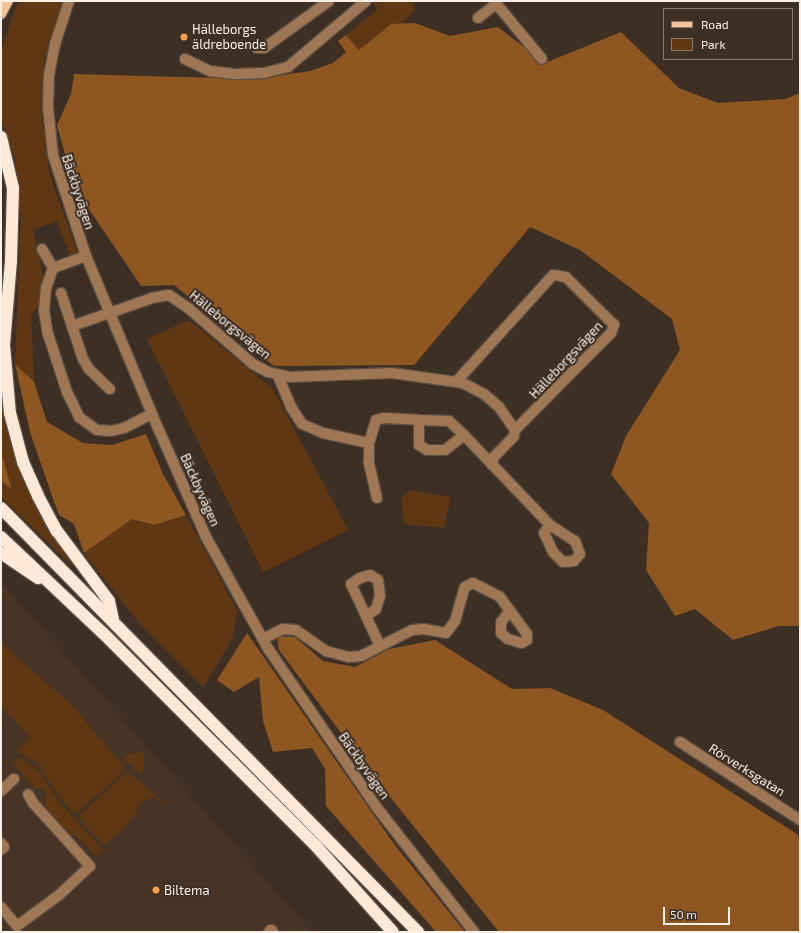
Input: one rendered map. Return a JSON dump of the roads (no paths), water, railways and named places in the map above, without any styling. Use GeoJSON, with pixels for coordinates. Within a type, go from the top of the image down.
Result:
{"type":"FeatureCollection","features":[{"type":"Feature","properties":{"kind":"highway"},"geometry":{"type":"LineString","coordinates":[[1,137],[13,188],[11,261],[4,345],[10,414],[18,447],[33,487],[57,531],[109,601],[114,620]]}},
{"type":"Feature","properties":{"kind":"highway"},"geometry":{"type":"LineString","coordinates":[[1,508],[114,620],[418,932]]}},
{"type":"Feature","properties":{"kind":"highway"},"geometry":{"type":"LineString","coordinates":[[1,537],[55,587],[316,846],[393,932]]}},
{"type":"Feature","properties":{"kind":"highway"},"geometry":{"type":"LineString","coordinates":[[1,552],[28,573],[55,587]]}},
{"type":"Feature","properties":{"kind":"main road"},"geometry":{"type":"LineString","coordinates":[[1,14],[8,1]]}},
{"type":"Feature","properties":{"kind":"street","name":"Bäckbyvägen"},"geometry":{"type":"LineString","coordinates":[[69,1],[55,44],[49,76],[48,107],[53,155],[86,256],[152,414],[206,537],[262,639],[284,674],[374,803],[474,932]]}},
{"type":"Feature","properties":{"kind":"street"},"geometry":{"type":"LineString","coordinates":[[257,48],[264,48],[271,44],[329,1]]}},
{"type":"Feature","properties":{"kind":"street"},"geometry":{"type":"LineString","coordinates":[[186,59],[210,71],[236,74],[264,72],[288,66],[366,1]]}},
{"type":"Feature","properties":{"kind":"street"},"geometry":{"type":"LineString","coordinates":[[478,18],[495,2],[542,59]]}},
{"type":"Feature","properties":{"kind":"street"},"geometry":{"type":"LineString","coordinates":[[42,249],[53,268],[46,288],[44,310],[48,334],[79,417],[96,430],[111,431],[152,414]]}},
{"type":"Feature","properties":{"kind":"street"},"geometry":{"type":"LineString","coordinates":[[53,268],[86,256]]}},
{"type":"Feature","properties":{"kind":"street","name":"Hälleborgsvägen"},"geometry":{"type":"LineString","coordinates":[[109,314],[152,298],[169,295],[187,307],[253,364],[278,376],[392,373],[457,381],[484,394],[499,408],[515,430],[614,328],[612,322],[566,277],[559,275],[548,278],[457,381]]}},
{"type":"Feature","properties":{"kind":"street"},"geometry":{"type":"LineString","coordinates":[[61,293],[89,369],[110,389]]}},
{"type":"Feature","properties":{"kind":"street"},"geometry":{"type":"LineString","coordinates":[[72,326],[109,314]]}},
{"type":"Feature","properties":{"kind":"street"},"geometry":{"type":"LineString","coordinates":[[278,376],[291,407],[302,424],[323,433],[369,443]]}},
{"type":"Feature","properties":{"kind":"street"},"geometry":{"type":"LineString","coordinates":[[377,498],[370,469],[369,443],[376,420],[384,418],[448,421],[464,435],[550,525]]}},
{"type":"Feature","properties":{"kind":"street"},"geometry":{"type":"LineString","coordinates":[[420,420],[418,441],[422,449],[444,450],[464,435]]}},
{"type":"Feature","properties":{"kind":"street"},"geometry":{"type":"LineString","coordinates":[[492,465],[494,457],[514,436],[515,430]]}},
{"type":"Feature","properties":{"kind":"street"},"geometry":{"type":"LineString","coordinates":[[262,639],[283,629],[296,630],[326,651],[348,657],[361,656],[412,630],[424,629],[442,633],[452,629],[463,590],[473,583],[500,597],[510,611]]}},
{"type":"Feature","properties":{"kind":"street"},"geometry":{"type":"LineString","coordinates":[[366,616],[380,646]]}},
{"type":"Feature","properties":{"kind":"street","name":"Rörverksgatan"},"geometry":{"type":"LineString","coordinates":[[680,742],[800,820]]}},
{"type":"Feature","properties":{"kind":"street"},"geometry":{"type":"LineString","coordinates":[[1,791],[14,779]]}},
{"type":"Feature","properties":{"kind":"street"},"geometry":{"type":"LineString","coordinates":[[1,907],[17,926],[40,906],[59,895],[90,866],[33,803],[28,794]]}},
{"type":"Feature","properties":{"kind":"street"},"geometry":{"type":"LineString","coordinates":[[1,843],[4,847],[1,850]]}},
{"type":"Feature","properties":{"kind":"place","name":"Hälleborgs äldreboende"},"geometry":{"type":"Point","coordinates":[184,37]}},
{"type":"Feature","properties":{"kind":"place","name":"Biltema"},"geometry":{"type":"Point","coordinates":[156,890]}}]}
